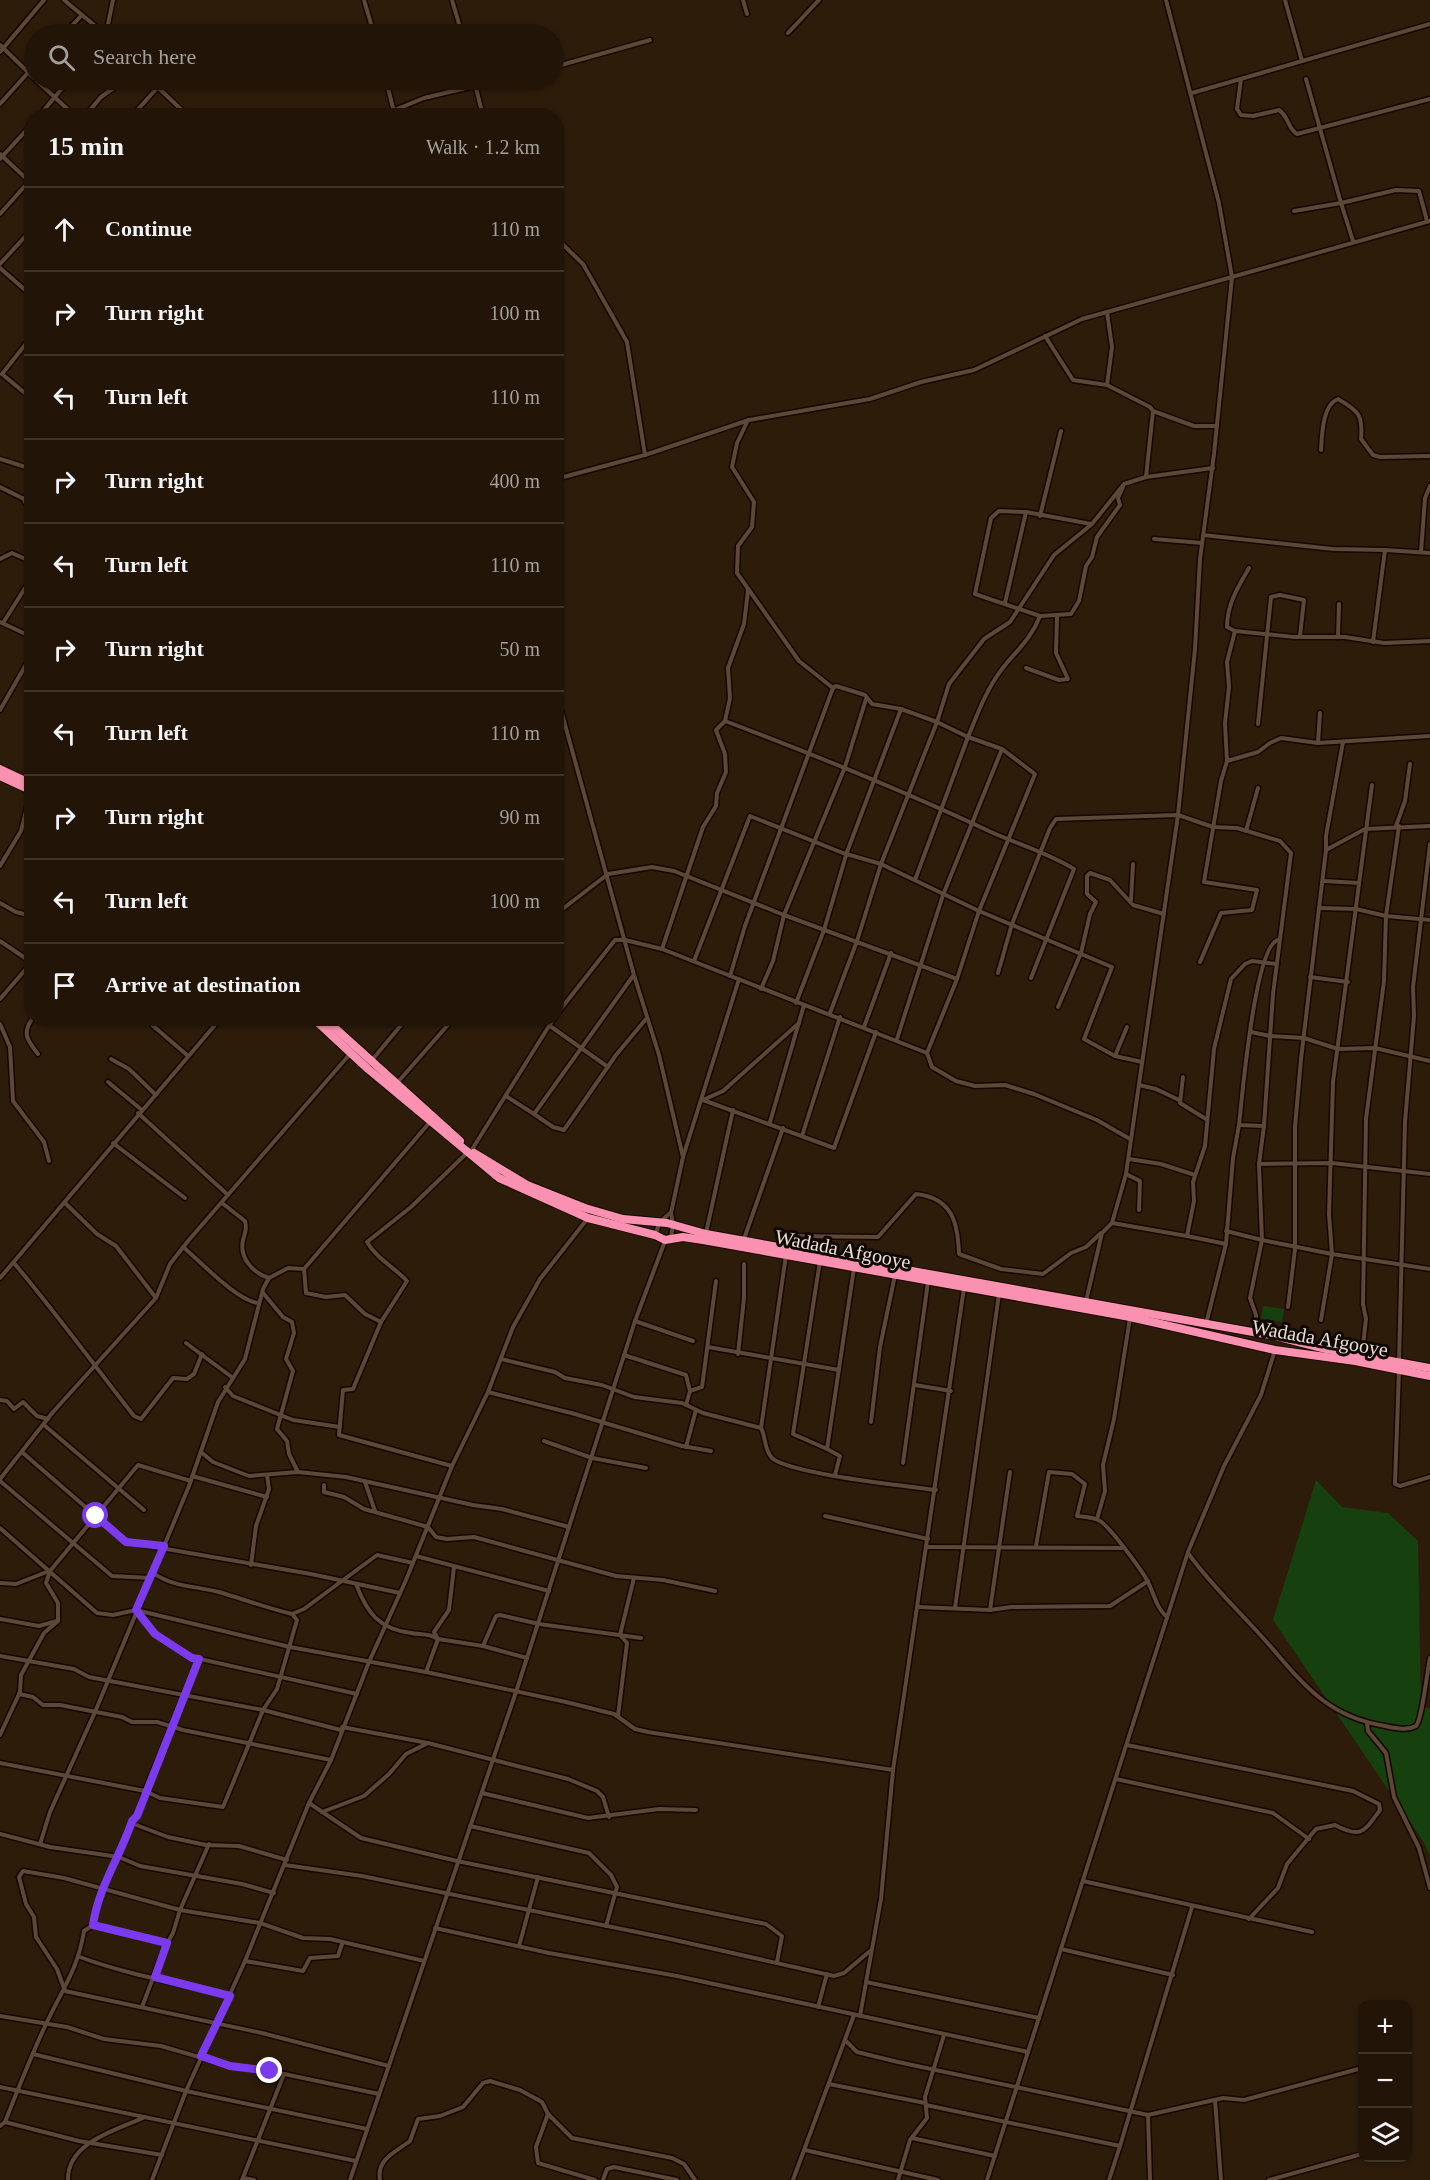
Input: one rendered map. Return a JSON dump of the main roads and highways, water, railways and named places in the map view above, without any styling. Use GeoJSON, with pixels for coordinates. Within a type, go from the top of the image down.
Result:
{"type":"FeatureCollection","features":[{"type":"Feature","properties":{"kind":"highway"},"geometry":{"type":"LineString","coordinates":[[0,769],[24,780]]}},
{"type":"Feature","properties":{"kind":"highway"},"geometry":{"type":"LineString","coordinates":[[0,776],[24,788]]}},
{"type":"Feature","properties":{"kind":"highway","name":"Wadada Afgooye"},"geometry":{"type":"LineString","coordinates":[[321,1026],[430,1122],[469,1152],[527,1185],[585,1208],[623,1219],[673,1224],[705,1234],[744,1239],[820,1261],[1130,1317],[1275,1350],[1430,1368]]}},
{"type":"Feature","properties":{"kind":"highway","name":"Wadada Afgooye"},"geometry":{"type":"LineString","coordinates":[[333,1026],[499,1178],[588,1218],[668,1239],[703,1240],[786,1251],[1283,1337],[1362,1354],[1430,1376]]}},
{"type":"Feature","properties":{"kind":"highway"},"geometry":{"type":"LineString","coordinates":[[1271,1335],[1275,1350]]}},
{"type":"Feature","properties":{"kind":"highway"},"geometry":{"type":"LineString","coordinates":[[1275,1350],[1283,1337]]}}]}
